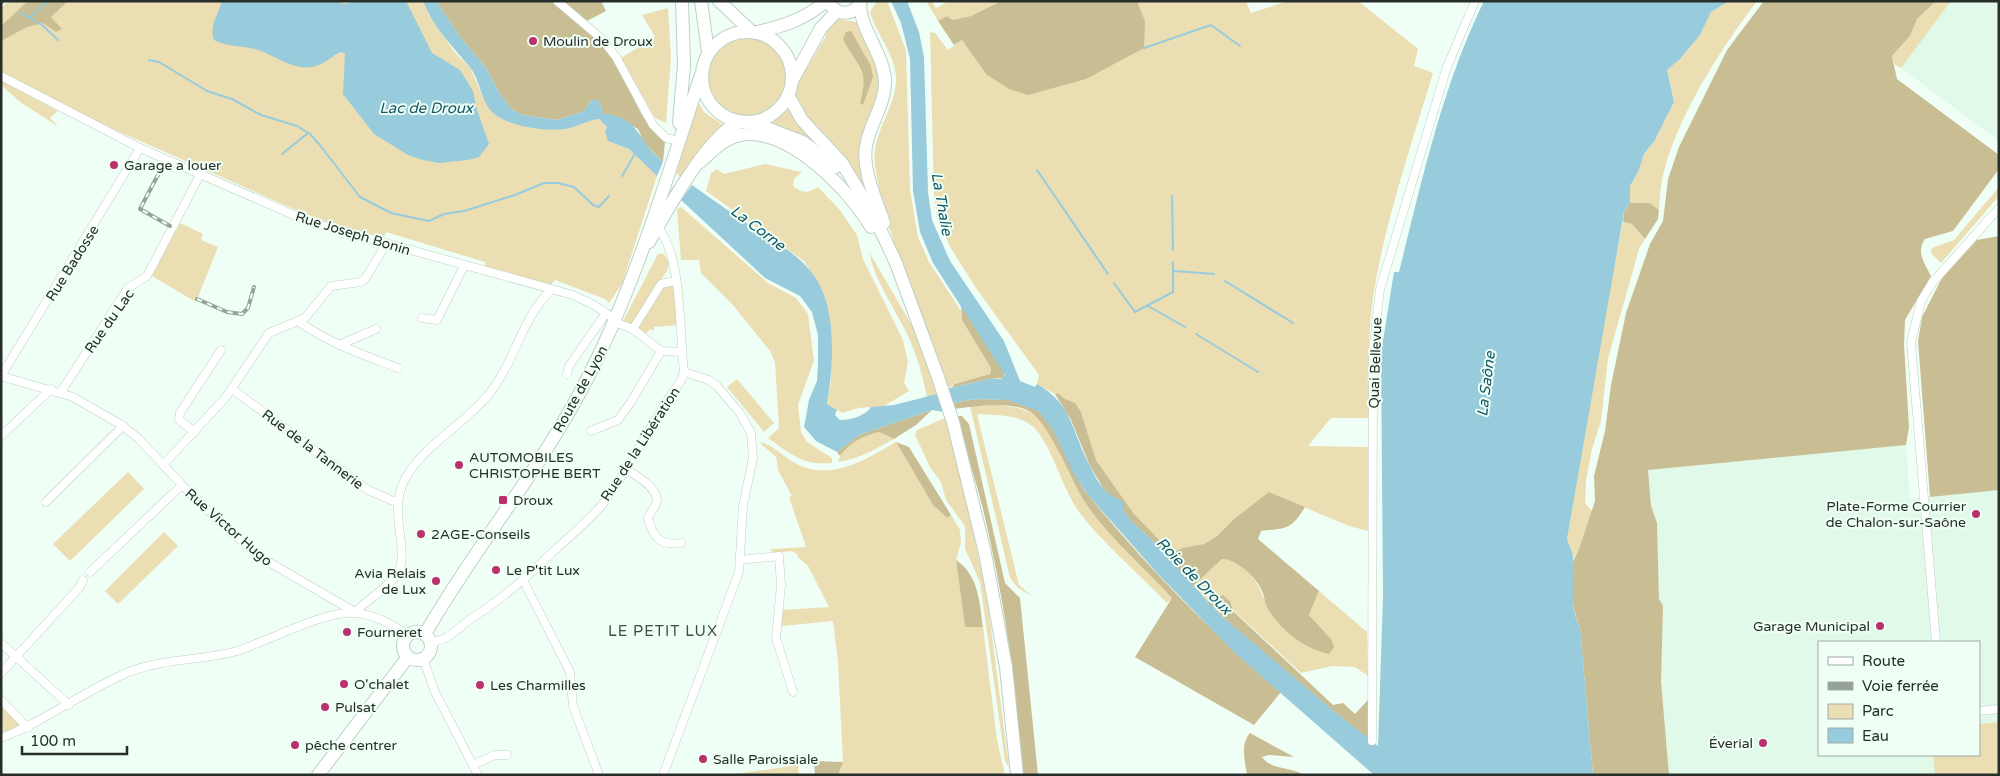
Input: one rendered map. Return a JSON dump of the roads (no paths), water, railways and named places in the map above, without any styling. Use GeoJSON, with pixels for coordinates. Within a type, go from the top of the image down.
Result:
{"type":"FeatureCollection","features":[{"type":"Feature","properties":{"kind":"main road"},"geometry":{"type":"LineString","coordinates":[[654,227],[651,211],[675,140],[683,82],[682,1]]}},
{"type":"Feature","properties":{"kind":"main road"},"geometry":{"type":"LineString","coordinates":[[700,1],[708,52]]}},
{"type":"Feature","properties":{"kind":"main road"},"geometry":{"type":"LineString","coordinates":[[719,1],[754,32],[774,40],[781,47],[790,63],[792,81]]}},
{"type":"Feature","properties":{"kind":"main road"},"geometry":{"type":"LineString","coordinates":[[848,175],[803,142],[722,115],[709,102],[702,84],[701,75],[708,52],[715,44],[732,34],[754,32],[786,24],[830,4],[850,12],[860,3]]}},
{"type":"Feature","properties":{"kind":"main road"},"geometry":{"type":"LineString","coordinates":[[860,3],[862,20],[881,64],[885,80],[880,108],[866,144],[865,154],[868,178],[886,227],[889,247]]}},
{"type":"Feature","properties":{"kind":"main road"},"geometry":{"type":"LineString","coordinates":[[745,122],[769,116],[784,103],[792,81],[821,28],[830,4]]}},
{"type":"Feature","properties":{"kind":"main road","name":"Route de Lyon"},"geometry":{"type":"LineString","coordinates":[[654,227],[660,195],[701,75]]}},
{"type":"Feature","properties":{"kind":"main road"},"geometry":{"type":"LineString","coordinates":[[788,95],[802,120],[842,163],[866,202],[889,247],[938,377],[953,422],[985,553],[1006,667],[1017,775]]}},
{"type":"Feature","properties":{"kind":"main road","name":"Route de Lyon"},"geometry":{"type":"LineString","coordinates":[[427,638],[578,397],[610,334],[654,227],[725,129],[745,122]]}},
{"type":"Feature","properties":{"kind":"main road"},"geometry":{"type":"LineString","coordinates":[[700,162],[725,142],[740,135],[764,137],[779,142],[802,154],[827,172],[855,202],[906,289]]}},
{"type":"Feature","properties":{"kind":"main road"},"geometry":{"type":"LineString","coordinates":[[415,632],[427,638],[430,651],[423,658],[415,660],[408,657],[402,644],[406,636],[415,632]]}},
{"type":"Feature","properties":{"kind":"main road"},"geometry":{"type":"LineString","coordinates":[[318,775],[408,657]]}},
{"type":"Feature","properties":{"kind":"street"},"geometry":{"type":"LineString","coordinates":[[557,1],[602,39],[616,57],[653,125],[666,138],[675,140]]}},
{"type":"Feature","properties":{"kind":"street","name":"Quai Bellevue"},"geometry":{"type":"LineString","coordinates":[[1372,741],[1373,362],[1376,314],[1380,289],[1447,67],[1475,1]]}},
{"type":"Feature","properties":{"kind":"street","name":"Rue Joseph Bonin"},"geometry":{"type":"LineString","coordinates":[[1,76],[140,148],[310,222],[584,299],[608,315],[569,366],[567,374]]}},
{"type":"Feature","properties":{"kind":"street","name":"Rue Badosse"},"geometry":{"type":"LineString","coordinates":[[1,376],[140,148]]}},
{"type":"Feature","properties":{"kind":"street","name":"Rue du Lac"},"geometry":{"type":"LineString","coordinates":[[61,392],[128,288],[147,276],[201,173]]}},
{"type":"Feature","properties":{"kind":"street"},"geometry":{"type":"LineString","coordinates":[[1936,641],[1911,342],[1921,301],[1932,283],[1999,208]]}},
{"type":"Feature","properties":{"kind":"street","name":"Rue de la Libération"},"geometry":{"type":"LineString","coordinates":[[427,638],[443,641],[450,637],[468,620],[523,580],[601,506],[681,381],[684,372],[670,249],[654,227]]}},
{"type":"Feature","properties":{"kind":"street"},"geometry":{"type":"LineString","coordinates":[[163,465],[195,432],[232,389],[268,333],[298,322],[313,311],[331,286],[361,282],[365,279],[386,244]]}},
{"type":"Feature","properties":{"kind":"street"},"geometry":{"type":"LineString","coordinates":[[422,318],[437,320],[464,266]]}},
{"type":"Feature","properties":{"kind":"street"},"geometry":{"type":"LineString","coordinates":[[632,329],[661,284],[675,281]]}},
{"type":"Feature","properties":{"kind":"street"},"geometry":{"type":"LineString","coordinates":[[1,738],[28,728],[132,671],[167,662],[237,651],[332,616],[355,612],[399,571],[401,554],[397,523],[398,503],[406,477],[442,438],[479,406],[510,360],[534,308],[551,290]]}},
{"type":"Feature","properties":{"kind":"street"},"geometry":{"type":"LineString","coordinates":[[298,322],[339,345],[398,368]]}},
{"type":"Feature","properties":{"kind":"street"},"geometry":{"type":"LineString","coordinates":[[620,324],[632,329],[661,351],[682,352]]}},
{"type":"Feature","properties":{"kind":"street"},"geometry":{"type":"LineString","coordinates":[[339,345],[376,329]]}},
{"type":"Feature","properties":{"kind":"street"},"geometry":{"type":"LineString","coordinates":[[195,432],[180,420],[180,414],[221,350]]}},
{"type":"Feature","properties":{"kind":"street"},"geometry":{"type":"LineString","coordinates":[[591,432],[618,420],[631,402],[661,351]]}},
{"type":"Feature","properties":{"kind":"street"},"geometry":{"type":"LineString","coordinates":[[663,775],[739,572],[743,506],[753,458],[751,433],[740,413],[717,386],[709,380],[684,372]]}},
{"type":"Feature","properties":{"kind":"street","name":"Rue Victor Hugo"},"geometry":{"type":"LineString","coordinates":[[1,376],[61,392],[123,426],[138,438],[182,486],[260,557],[355,612],[395,627],[406,636]]}},
{"type":"Feature","properties":{"kind":"street"},"geometry":{"type":"LineString","coordinates":[[1,436],[50,389]]}},
{"type":"Feature","properties":{"kind":"street","name":"Rue de la Tannerie"},"geometry":{"type":"LineString","coordinates":[[232,389],[368,490],[398,503]]}},
{"type":"Feature","properties":{"kind":"street"},"geometry":{"type":"LineString","coordinates":[[46,502],[123,426]]}},
{"type":"Feature","properties":{"kind":"street"},"geometry":{"type":"LineString","coordinates":[[626,469],[656,494],[656,502],[648,518],[660,542],[665,544],[681,543]]}},
{"type":"Feature","properties":{"kind":"street","name":"Rue Victor Hugo"},"geometry":{"type":"LineString","coordinates":[[90,572],[182,486]]}},
{"type":"Feature","properties":{"kind":"street"},"geometry":{"type":"LineString","coordinates":[[740,560],[779,556],[781,585],[776,638],[793,692]]}},
{"type":"Feature","properties":{"kind":"street"},"geometry":{"type":"LineString","coordinates":[[1,673],[79,588],[83,580]]}},
{"type":"Feature","properties":{"kind":"street"},"geometry":{"type":"LineString","coordinates":[[523,580],[570,672],[572,706],[599,775]]}},
{"type":"Feature","properties":{"kind":"street"},"geometry":{"type":"LineString","coordinates":[[1,643],[69,705]]}},
{"type":"Feature","properties":{"kind":"street"},"geometry":{"type":"LineString","coordinates":[[423,658],[435,692],[478,775]]}},
{"type":"Feature","properties":{"kind":"street"},"geometry":{"type":"LineString","coordinates":[[1,700],[28,728]]}},
{"type":"Feature","properties":{"kind":"street"},"geometry":{"type":"LineString","coordinates":[[1980,711],[1999,709]]}},
{"type":"Feature","properties":{"kind":"street"},"geometry":{"type":"LineString","coordinates":[[473,765],[495,755],[507,755]]}},
{"type":"Feature","properties":{"kind":"water","name":"Lac de Droux"},"geometry":{"type":"Polygon","coordinates":[[[222,1],[334,1],[345,4],[357,1],[406,1],[432,53],[460,70],[473,91],[477,110],[489,144],[479,157],[468,160],[439,163],[408,155],[374,134],[343,94],[345,54],[341,52],[321,64],[313,67],[304,67],[289,64],[258,50],[214,40],[213,25],[222,1]]]}},
{"type":"Feature","properties":{"kind":"water"},"geometry":{"type":"Polygon","coordinates":[[[423,1],[436,1],[461,38],[486,68],[498,91],[511,109],[523,115],[556,120],[583,112],[592,100],[598,100],[604,114],[618,117],[628,122],[650,150],[663,162],[657,176],[629,149],[608,141],[605,132],[607,127],[599,119],[570,128],[551,130],[517,125],[498,117],[487,106],[473,71],[437,28],[423,1]]]}},
{"type":"Feature","properties":{"kind":"water","name":"La Saône"},"geometry":{"type":"Polygon","coordinates":[[[891,1],[907,1],[919,32],[924,57],[928,192],[932,220],[950,261],[1004,341],[1020,381],[1035,387],[1037,384],[1058,401],[1065,410],[1095,477],[1102,487],[1109,494],[1123,502],[1123,510],[1132,522],[1153,541],[1218,613],[1378,746],[1383,597],[1381,353],[1394,272],[1399,272],[1434,134],[1456,67],[1484,1],[1729,1],[1711,12],[1700,35],[1680,59],[1667,70],[1674,102],[1655,140],[1644,154],[1639,170],[1630,186],[1630,203],[1624,212],[1567,539],[1574,566],[1573,601],[1580,628],[1593,775],[1374,775],[1234,652],[1158,574],[1088,495],[1073,473],[1053,430],[1038,411],[1008,400],[976,399],[952,403],[947,389],[989,379],[1001,379],[1005,375],[933,263],[920,232],[913,191],[910,59],[901,23],[891,1]]]}},
{"type":"Feature","properties":{"kind":"water"},"geometry":{"type":"Polygon","coordinates":[[[692,185],[789,251],[808,268],[816,279],[822,290],[830,317],[832,361],[827,404],[837,410],[835,415],[840,420],[857,417],[871,407],[894,405],[937,394],[943,412],[932,410],[859,435],[837,452],[816,441],[804,427],[809,400],[817,381],[818,335],[812,312],[800,296],[765,278],[681,200],[692,185]]]}},
{"type":"Feature","properties":{"kind":"waterway"},"geometry":{"type":"LineString","coordinates":[[30,17],[48,1]]}},
{"type":"Feature","properties":{"kind":"waterway"},"geometry":{"type":"LineString","coordinates":[[19,12],[42,25],[58,40]]}},
{"type":"Feature","properties":{"kind":"waterway"},"geometry":{"type":"LineString","coordinates":[[1144,48],[1211,25],[1240,46]]}},
{"type":"Feature","properties":{"kind":"waterway"},"geometry":{"type":"LineString","coordinates":[[149,60],[159,62],[207,91],[232,99],[261,115],[297,126],[310,134],[360,197],[391,213],[429,221],[444,214],[464,211],[515,195],[544,183],[558,183],[574,187],[593,205],[599,207],[609,196]]}},
{"type":"Feature","properties":{"kind":"waterway"},"geometry":{"type":"LineString","coordinates":[[282,154],[308,133]]}},
{"type":"Feature","properties":{"kind":"waterway"},"geometry":{"type":"LineString","coordinates":[[622,176],[636,152]]}},
{"type":"Feature","properties":{"kind":"waterway"},"geometry":{"type":"LineString","coordinates":[[1037,170],[1108,274]]}},
{"type":"Feature","properties":{"kind":"waterway"},"geometry":{"type":"LineString","coordinates":[[1172,196],[1173,250]]}},
{"type":"Feature","properties":{"kind":"waterway"},"geometry":{"type":"LineString","coordinates":[[1114,283],[1135,312],[1173,292],[1173,262]]}},
{"type":"Feature","properties":{"kind":"waterway"},"geometry":{"type":"LineString","coordinates":[[1174,271],[1214,274]]}},
{"type":"Feature","properties":{"kind":"waterway"},"geometry":{"type":"LineString","coordinates":[[1225,281],[1293,323]]}},
{"type":"Feature","properties":{"kind":"waterway"},"geometry":{"type":"LineString","coordinates":[[1148,306],[1185,327]]}},
{"type":"Feature","properties":{"kind":"waterway"},"geometry":{"type":"LineString","coordinates":[[1196,334],[1258,372]]}},
{"type":"Feature","properties":{"kind":"railway"},"geometry":{"type":"LineString","coordinates":[[159,173],[140,209],[170,226]]}},
{"type":"Feature","properties":{"kind":"railway"},"geometry":{"type":"LineString","coordinates":[[197,299],[227,312],[242,314],[248,308],[254,287]]}},
{"type":"Feature","properties":{"kind":"place","name":"Moulin de Droux"},"geometry":{"type":"Point","coordinates":[533,41]}},
{"type":"Feature","properties":{"kind":"place","name":"Garage a louer"},"geometry":{"type":"Point","coordinates":[114,165]}},
{"type":"Feature","properties":{"kind":"place","name":"AUTOMOBILES CHRISTOPHE BERT"},"geometry":{"type":"Point","coordinates":[459,465]}},
{"type":"Feature","properties":{"kind":"place","name":"Droux"},"geometry":{"type":"Point","coordinates":[503,500]}},
{"type":"Feature","properties":{"kind":"place","name":"Plate-Forme Courrier de Chalon-sur-Saône"},"geometry":{"type":"Point","coordinates":[1976,514]}},
{"type":"Feature","properties":{"kind":"place","name":"2AGE-Conseils"},"geometry":{"type":"Point","coordinates":[421,534]}},
{"type":"Feature","properties":{"kind":"place","name":"Le P'tit Lux"},"geometry":{"type":"Point","coordinates":[496,570]}},
{"type":"Feature","properties":{"kind":"place","name":"Avia Relais de Lux"},"geometry":{"type":"Point","coordinates":[436,581]}},
{"type":"Feature","properties":{"kind":"place","name":"Garage Municipal"},"geometry":{"type":"Point","coordinates":[1880,626]}},
{"type":"Feature","properties":{"kind":"place","name":"Fourneret"},"geometry":{"type":"Point","coordinates":[347,632]}},
{"type":"Feature","properties":{"kind":"place","name":"O'chalet"},"geometry":{"type":"Point","coordinates":[344,684]}},
{"type":"Feature","properties":{"kind":"place","name":"Les Charmilles"},"geometry":{"type":"Point","coordinates":[480,685]}},
{"type":"Feature","properties":{"kind":"place","name":"Pulsat"},"geometry":{"type":"Point","coordinates":[325,707]}},
{"type":"Feature","properties":{"kind":"place","name":"Éverial"},"geometry":{"type":"Point","coordinates":[1763,743]}},
{"type":"Feature","properties":{"kind":"place","name":"pêche centrer"},"geometry":{"type":"Point","coordinates":[295,745]}},
{"type":"Feature","properties":{"kind":"place","name":"Salle Paroissiale"},"geometry":{"type":"Point","coordinates":[703,759]}},
{"type":"Feature","properties":{"kind":"district","name":"LE PETIT LUX"},"geometry":{"type":"Point","coordinates":[663,631]}},
{"type":"Feature","properties":{"kind":"water label","name":"La Thalie"},"geometry":{"type":"Point","coordinates":[942,204]}},
{"type":"Feature","properties":{"kind":"water label","name":"La Corne"},"geometry":{"type":"Point","coordinates":[758,228]}},
{"type":"Feature","properties":{"kind":"water label","name":"Roie de Droux"},"geometry":{"type":"Point","coordinates":[1194,576]}}]}
